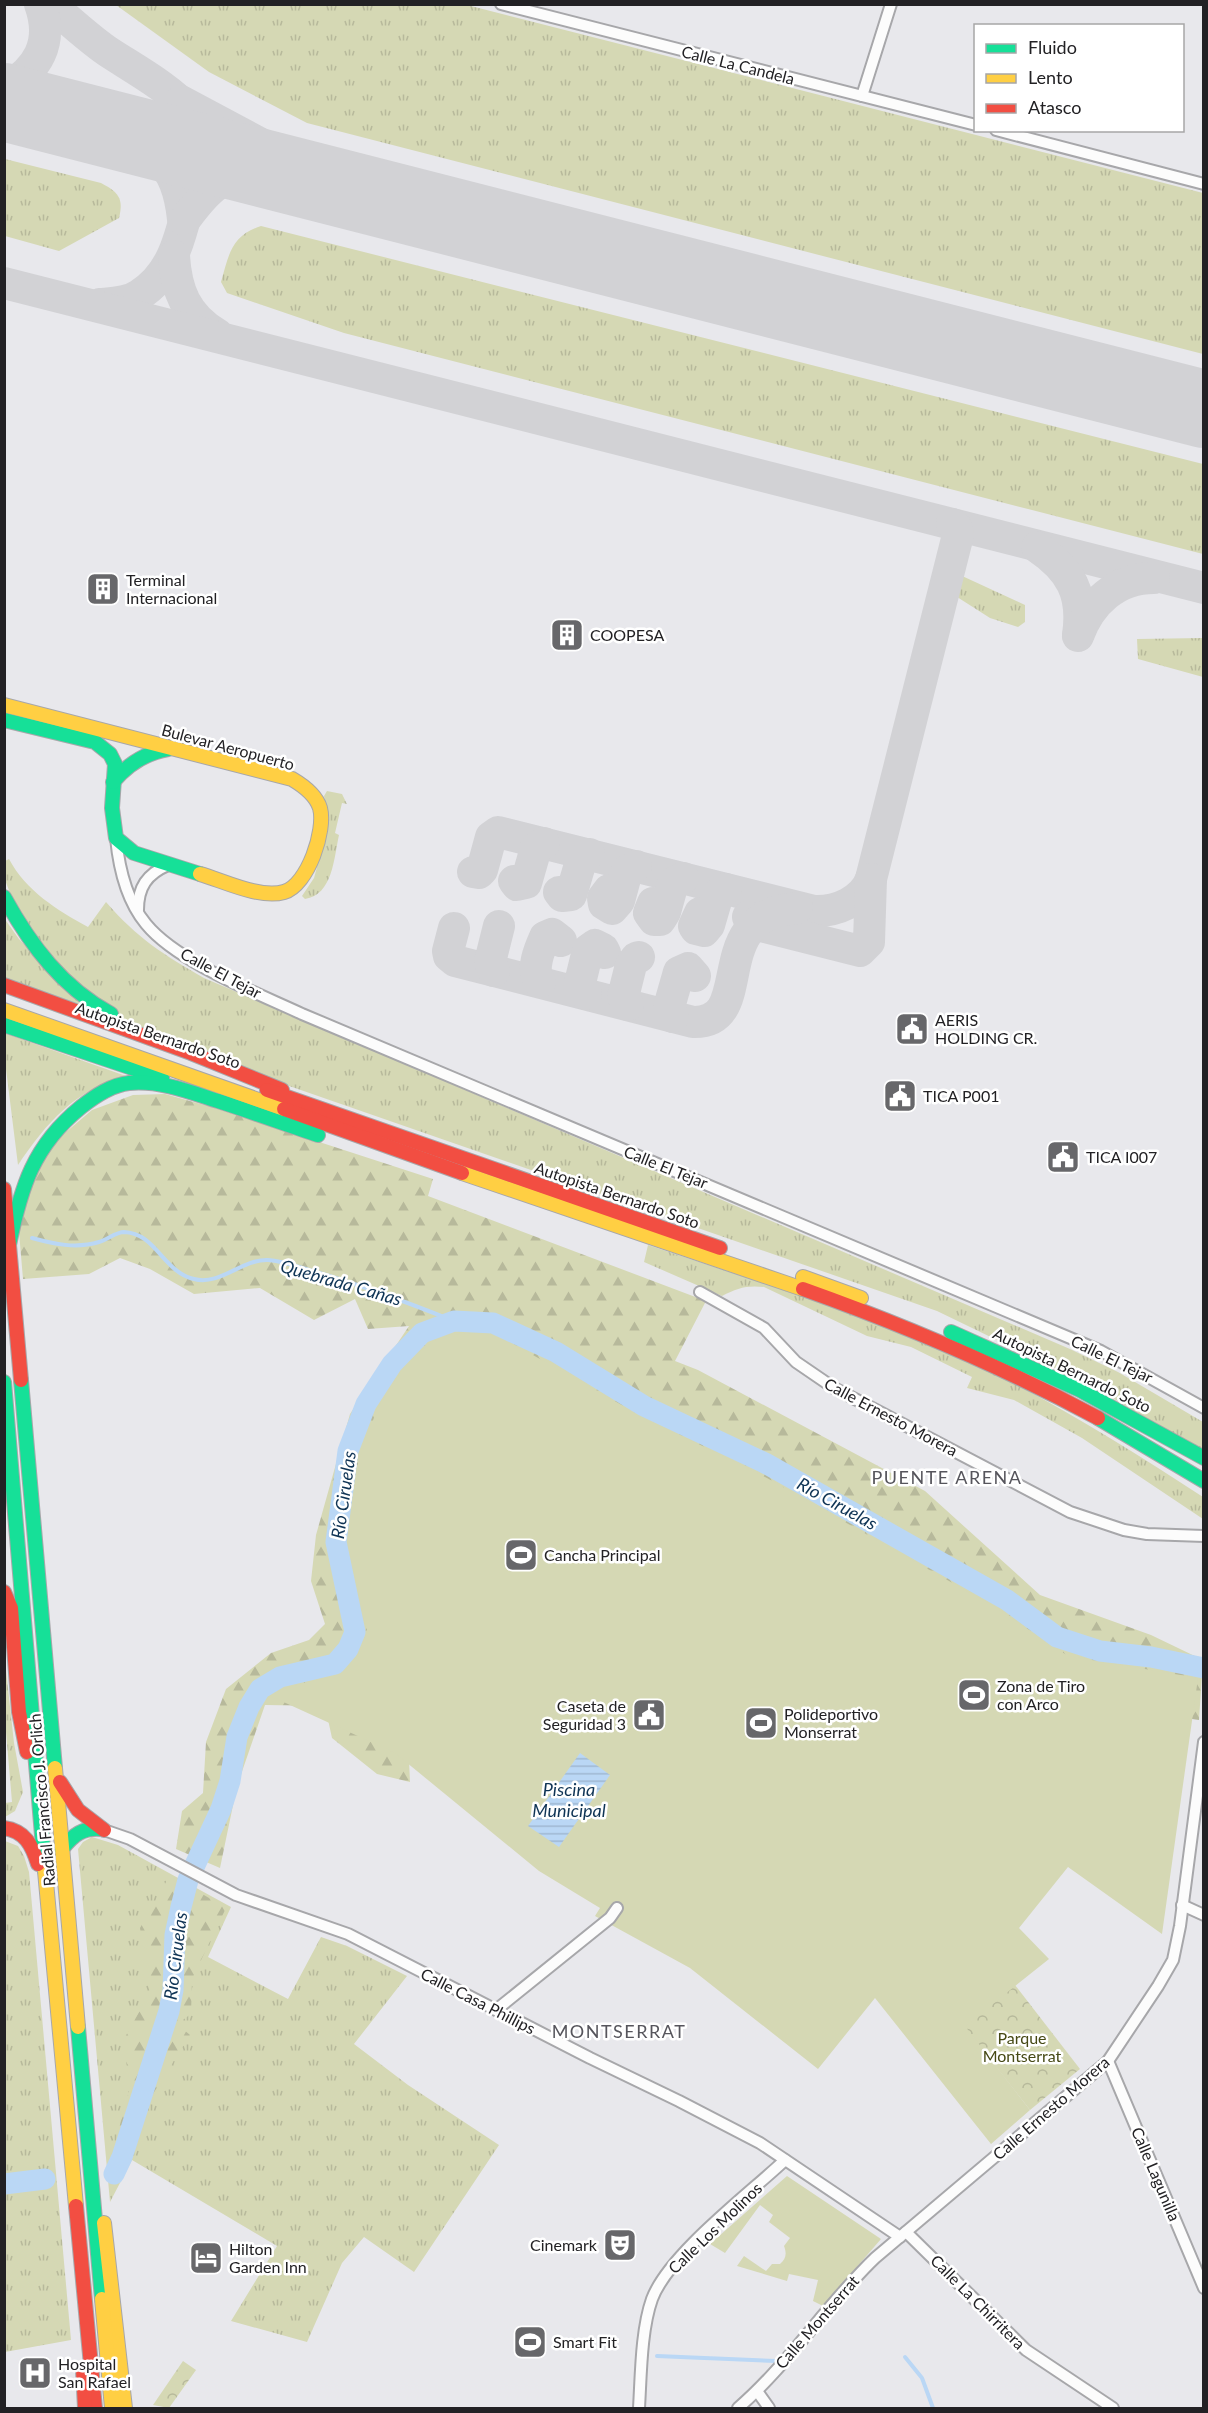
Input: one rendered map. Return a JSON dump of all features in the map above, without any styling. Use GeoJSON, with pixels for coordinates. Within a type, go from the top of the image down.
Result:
{"type":"FeatureCollection","features":[{"type":"Feature","properties":{"kind":"main road","name":"Bulevar Aeropuerto"},"geometry":{"type":"LineString","coordinates":[[4,705],[292,779],[310,791],[320,809],[318,840],[306,871],[298,884],[289,891],[269,895],[134,853],[116,838]]}},
{"type":"Feature","properties":{"kind":"main road"},"geometry":{"type":"LineString","coordinates":[[6,721],[95,742],[113,757],[112,808],[116,838]]}},
{"type":"Feature","properties":{"kind":"main road"},"geometry":{"type":"LineString","coordinates":[[113,782],[124,768],[139,757],[173,748]]}},
{"type":"Feature","properties":{"kind":"main road"},"geometry":{"type":"LineString","coordinates":[[4,897],[16,920],[45,963],[80,995],[102,1010],[191,1053],[361,1123]]}},
{"type":"Feature","properties":{"kind":"main road","name":"Autopista Bernardo Soto"},"geometry":{"type":"LineString","coordinates":[[4,985],[191,1053]]}},
{"type":"Feature","properties":{"kind":"main road","name":"Autopista Bernardo Soto"},"geometry":{"type":"LineString","coordinates":[[4,1000],[20,1011],[356,1137]]}},
{"type":"Feature","properties":{"kind":"main road","name":"Autopista Bernardo Soto"},"geometry":{"type":"LineString","coordinates":[[4,1011],[20,1011],[361,1123],[831,1287],[943,1329],[1011,1358],[1143,1423],[1203,1458]]}},
{"type":"Feature","properties":{"kind":"main road","name":"Autopista Bernardo Soto"},"geometry":{"type":"LineString","coordinates":[[7,1026],[89,1055],[356,1137],[887,1320],[1022,1377],[1125,1432],[1203,1481]]}},
{"type":"Feature","properties":{"kind":"main road"},"geometry":{"type":"LineString","coordinates":[[9,1245],[17,1204],[25,1176],[34,1156],[59,1124],[87,1102],[127,1083],[163,1085],[194,1093],[566,1218],[658,1240]]}},
{"type":"Feature","properties":{"kind":"main road","name":"Radial Francisco J. Orlich"},"geometry":{"type":"LineString","coordinates":[[4,1189],[112,2409]]}},
{"type":"Feature","properties":{"kind":"main road","name":"Radial Francisco J. Orlich"},"geometry":{"type":"LineString","coordinates":[[4,1382],[39,1804],[95,2409]]}},
{"type":"Feature","properties":{"kind":"main road"},"geometry":{"type":"LineString","coordinates":[[4,1592],[8,1599],[12,1621],[19,1712],[39,1804]]}},
{"type":"Feature","properties":{"kind":"main road"},"geometry":{"type":"LineString","coordinates":[[57,1774],[66,1796],[77,1811],[105,1830]]}},
{"type":"Feature","properties":{"kind":"main road"},"geometry":{"type":"LineString","coordinates":[[62,1849],[75,1833],[82,1829],[91,1827],[105,1830]]}},
{"type":"Feature","properties":{"kind":"main road"},"geometry":{"type":"LineString","coordinates":[[4,1828],[20,1831],[29,1841],[37,1860],[48,1904]]}},
{"type":"Feature","properties":{"kind":"main road"},"geometry":{"type":"LineString","coordinates":[[88,2131],[109,2257],[125,2409]]}},
{"type":"Feature","properties":{"kind":"main road"},"geometry":{"type":"LineString","coordinates":[[69,2132],[66,2186],[85,2409]]}},
{"type":"Feature","properties":{"kind":"street","name":"Calle La Candela"},"geometry":{"type":"LineString","coordinates":[[501,4],[974,125]]}},
{"type":"Feature","properties":{"kind":"street"},"geometry":{"type":"LineString","coordinates":[[862,96],[891,4]]}},
{"type":"Feature","properties":{"kind":"street"},"geometry":{"type":"LineString","coordinates":[[1004,132],[1203,184]]}},
{"type":"Feature","properties":{"kind":"street","name":"Calle El Tejar"},"geometry":{"type":"LineString","coordinates":[[116,838],[122,878],[138,914],[169,944],[206,968],[302,1014],[1101,1351],[1203,1408]]}},
{"type":"Feature","properties":{"kind":"street"},"geometry":{"type":"LineString","coordinates":[[138,914],[138,898],[143,883],[154,872],[168,865]]}},
{"type":"Feature","properties":{"kind":"street","name":"Calle Ernesto Morera"},"geometry":{"type":"LineString","coordinates":[[700,1292],[764,1328],[796,1362],[834,1388],[1070,1512],[1124,1530],[1147,1534],[1203,1536]]}},
{"type":"Feature","properties":{"kind":"street","name":"Calle Ernesto Morera"},"geometry":{"type":"LineString","coordinates":[[903,2235],[1108,2061],[1158,1986],[1173,1960],[1203,1742]]}},
{"type":"Feature","properties":{"kind":"street","name":"Calle Casa Phillips"},"geometry":{"type":"LineString","coordinates":[[105,1830],[130,1839],[244,1899],[348,1935],[719,2121],[755,2140],[903,2235]]}},
{"type":"Feature","properties":{"kind":"street"},"geometry":{"type":"LineString","coordinates":[[1182,1905],[1203,1915]]}},
{"type":"Feature","properties":{"kind":"street"},"geometry":{"type":"LineString","coordinates":[[496,2010],[610,1918],[616,1908]]}},
{"type":"Feature","properties":{"kind":"street","name":"Calle Lagunilla"},"geometry":{"type":"LineString","coordinates":[[1108,2061],[1203,2288]]}},
{"type":"Feature","properties":{"kind":"street","name":"Calle Los Molinos"},"geometry":{"type":"LineString","coordinates":[[639,2409],[647,2321],[657,2288],[692,2246],[785,2160]]}},
{"type":"Feature","properties":{"kind":"street","name":"Calle Montserrat"},"geometry":{"type":"LineString","coordinates":[[738,2409],[757,2391],[849,2282],[903,2235]]}},
{"type":"Feature","properties":{"kind":"street","name":"Calle La Chirritera"},"geometry":{"type":"LineString","coordinates":[[903,2235],[1026,2350],[1113,2409]]}},
{"type":"Feature","properties":{"kind":"street"},"geometry":{"type":"LineString","coordinates":[[757,2391],[769,2409]]}},
{"type":"Feature","properties":{"kind":"green space"},"geometry":{"type":"Polygon","coordinates":[[[116,5],[467,5],[1203,193],[1203,354],[307,123],[209,72],[116,5]]]}},
{"type":"Feature","properties":{"kind":"green space"},"geometry":{"type":"Polygon","coordinates":[[[5,159],[101,183],[112,189],[118,196],[121,205],[119,218],[59,251],[5,236],[5,159]]]}},
{"type":"Feature","properties":{"kind":"green space"},"geometry":{"type":"Polygon","coordinates":[[[261,226],[1203,464],[1203,554],[344,333],[227,293],[221,282],[233,247],[243,235],[261,226]]]}},
{"type":"Feature","properties":{"kind":"green space"},"geometry":{"type":"Polygon","coordinates":[[[960,575],[1025,605],[1025,622],[1018,627],[990,618],[954,595],[960,575]]]}},
{"type":"Feature","properties":{"kind":"green space"},"geometry":{"type":"Polygon","coordinates":[[[1203,638],[1203,677],[1138,659],[1137,639],[1203,638]]]}},
{"type":"Feature","properties":{"kind":"green space"},"geometry":{"type":"Polygon","coordinates":[[[327,791],[342,794],[347,804],[342,803],[335,833],[339,835],[331,874],[321,890],[305,899],[302,896],[314,878],[327,831],[328,816],[324,796],[327,791]]]}},
{"type":"Feature","properties":{"kind":"green space"},"geometry":{"type":"Polygon","coordinates":[[[9,859],[24,881],[43,899],[88,927],[106,902],[117,915],[152,945],[204,978],[1070,1349],[1118,1372],[1203,1422],[1203,1451],[1092,1386],[937,1311],[171,1045],[124,1022],[56,968],[12,898],[5,880],[5,861],[9,859]]]}},
{"type":"Feature","properties":{"kind":"green space"},"geometry":{"type":"Polygon","coordinates":[[[4,918],[19,939],[82,1005],[5,979],[4,918]]]}},
{"type":"Feature","properties":{"kind":"green space"},"geometry":{"type":"Polygon","coordinates":[[[4,1033],[126,1076],[108,1082],[77,1099],[51,1122],[18,1165],[5,1061],[4,1033]]]}},
{"type":"Feature","properties":{"kind":"green space"},"geometry":{"type":"Polygon","coordinates":[[[165,1094],[433,1179],[428,1196],[706,1301],[675,1361],[698,1370],[925,1491],[1040,1595],[1151,1635],[1203,1660],[1199,1720],[1108,1707],[408,1738],[410,1782],[377,1774],[332,1738],[325,1706],[265,1705],[237,1786],[220,1868],[176,1849],[182,1811],[203,1793],[206,1742],[226,1689],[271,1653],[309,1640],[325,1624],[311,1581],[316,1535],[350,1414],[409,1326],[368,1329],[355,1299],[314,1320],[260,1288],[194,1294],[150,1269],[120,1258],[89,1274],[23,1279],[19,1232],[36,1166],[59,1138],[92,1110],[133,1095],[165,1094]]]}},
{"type":"Feature","properties":{"kind":"green space"},"geometry":{"type":"Polygon","coordinates":[[[648,1245],[844,1311],[921,1341],[991,1372],[1084,1422],[1203,1497],[1203,1519],[1082,1438],[1014,1400],[967,1388],[972,1377],[911,1347],[867,1336],[764,1287],[742,1288],[722,1296],[644,1262],[648,1245]]]}},
{"type":"Feature","properties":{"kind":"green space","name":"Polideportivo Monserrat"},"geometry":{"type":"Polygon","coordinates":[[[492,1332],[636,1413],[767,1478],[995,1607],[1068,1656],[1198,1678],[1162,1934],[1068,1867],[1019,1928],[1049,1959],[965,2026],[1030,2110],[991,2144],[875,1998],[818,2069],[690,1968],[595,1916],[600,1908],[539,1871],[395,1753],[266,1694],[337,1673],[358,1654],[367,1630],[338,1536],[359,1460],[377,1409],[407,1361],[442,1335],[492,1332]]]}},
{"type":"Feature","properties":{"kind":"green space"},"geometry":{"type":"Polygon","coordinates":[[[5,1661],[14,1743],[23,1792],[15,1811],[5,1817],[5,1803],[12,1802],[5,1720],[5,1661]]]}},
{"type":"Feature","properties":{"kind":"green space"},"geometry":{"type":"Polygon","coordinates":[[[92,1837],[118,1845],[231,1907],[208,1957],[288,1999],[321,1937],[347,1946],[407,1976],[354,2044],[408,2085],[499,2145],[414,2272],[364,2237],[342,2263],[307,2342],[231,2321],[277,2246],[132,2160],[110,2202],[78,1849],[83,1842],[92,1837]]]}},
{"type":"Feature","properties":{"kind":"green space"},"geometry":{"type":"Polygon","coordinates":[[[5,1841],[18,1846],[29,1872],[71,2340],[5,2352],[5,1841]]]}},
{"type":"Feature","properties":{"kind":"green space"},"geometry":{"type":"Polygon","coordinates":[[[170,1875],[226,1908],[192,1979],[191,2014],[177,2024],[190,2035],[151,2097],[129,2154],[113,2151],[130,2087],[123,2041],[150,1991],[140,1928],[170,1875]]]}},
{"type":"Feature","properties":{"kind":"green space","name":"Parque Montserrat"},"geometry":{"type":"Polygon","coordinates":[[[1015,1985],[1080,2069],[1030,2110],[964,2026],[1015,1985]]]}},
{"type":"Feature","properties":{"kind":"green space"},"geometry":{"type":"Polygon","coordinates":[[[787,2176],[881,2239],[823,2306],[813,2301],[818,2280],[789,2274],[787,2281],[737,2266],[744,2256],[766,2271],[772,2264],[780,2264],[785,2258],[784,2246],[790,2238],[769,2222],[773,2215],[760,2205],[725,2253],[710,2244],[787,2176]]]}},
{"type":"Feature","properties":{"kind":"green space"},"geometry":{"type":"Polygon","coordinates":[[[183,2361],[196,2370],[169,2408],[153,2405],[183,2361]]]}},
{"type":"Feature","properties":{"kind":"water","name":"Piscina Municipal"},"geometry":{"type":"Polygon","coordinates":[[[580,1753],[610,1775],[559,1847],[528,1826],[580,1753]]]}},
{"type":"Feature","properties":{"kind":"waterway","name":"Quebrada Cañas"},"geometry":{"type":"LineString","coordinates":[[32,1238],[57,1244],[82,1245],[99,1242],[121,1232],[135,1234],[152,1245],[174,1269],[183,1275],[204,1280],[222,1276],[258,1261],[280,1262],[334,1277],[454,1321]]}},
{"type":"Feature","properties":{"kind":"waterway","name":"Río Ciruelas"},"geometry":{"type":"LineString","coordinates":[[114,2174],[122,2157],[169,2011],[173,1990],[175,1935],[188,1880],[221,1809],[230,1781],[237,1737],[249,1707],[260,1689],[280,1677],[335,1664],[348,1649],[355,1632],[336,1542],[348,1451],[366,1404],[392,1364],[422,1333],[454,1321],[493,1323],[556,1352],[644,1406],[765,1463],[1007,1600],[1057,1637],[1100,1651],[1151,1657],[1204,1668]]}},
{"type":"Feature","properties":{"kind":"waterway","name":"Río Ciruelas"},"geometry":{"type":"LineString","coordinates":[[4,2184],[45,2179]]}},
{"type":"Feature","properties":{"kind":"waterway"},"geometry":{"type":"LineString","coordinates":[[657,2356],[776,2361]]}},
{"type":"Feature","properties":{"kind":"waterway"},"geometry":{"type":"LineString","coordinates":[[905,2357],[922,2378],[933,2408]]}},
{"type":"Feature","properties":{"kind":"taxiway"},"geometry":{"type":"LineString","coordinates":[[4,89],[26,73],[40,54],[45,31],[40,4]]}},
{"type":"Feature","properties":{"kind":"taxiway"},"geometry":{"type":"LineString","coordinates":[[50,4],[100,46],[161,86],[180,102],[194,119],[202,141],[199,167],[180,236],[169,263],[151,286],[135,298],[100,304]]}},
{"type":"Feature","properties":{"kind":"taxiway"},"geometry":{"type":"LineString","coordinates":[[181,101],[282,155],[389,201]]}},
{"type":"Feature","properties":{"kind":"taxiway"},"geometry":{"type":"LineString","coordinates":[[104,126],[136,142],[160,159],[175,183],[183,219]]}},
{"type":"Feature","properties":{"kind":"taxiway"},"geometry":{"type":"LineString","coordinates":[[187,217],[205,195],[222,182],[242,174],[270,170]]}},
{"type":"Feature","properties":{"kind":"taxiway"},"geometry":{"type":"LineString","coordinates":[[174,256],[177,280],[185,301],[197,319],[217,334]]}},
{"type":"Feature","properties":{"kind":"taxiway"},"geometry":{"type":"LineString","coordinates":[[4,283],[1204,588]]}},
{"type":"Feature","properties":{"kind":"taxiway"},"geometry":{"type":"LineString","coordinates":[[473,872],[479,873],[482,870],[491,837],[498,832],[814,911],[831,910],[855,899],[867,887],[871,879],[958,535],[956,527],[952,524]]}},
{"type":"Feature","properties":{"kind":"taxiway"},"geometry":{"type":"LineString","coordinates":[[1037,547],[1059,565],[1073,584],[1079,607],[1078,635]]}},
{"type":"Feature","properties":{"kind":"taxiway"},"geometry":{"type":"LineString","coordinates":[[1078,636],[1090,613],[1106,595],[1128,582],[1154,578]]}},
{"type":"Feature","properties":{"kind":"taxiway"},"geometry":{"type":"LineString","coordinates":[[514,881],[517,885],[526,883],[536,848],[544,843]]}},
{"type":"Feature","properties":{"kind":"taxiway"},"geometry":{"type":"LineString","coordinates":[[559,892],[562,896],[571,895],[581,861],[589,854]]}},
{"type":"Feature","properties":{"kind":"taxiway"},"geometry":{"type":"LineString","coordinates":[[609,890],[603,898],[604,904],[612,909],[619,901],[627,871],[636,866]]}},
{"type":"Feature","properties":{"kind":"taxiway"},"geometry":{"type":"LineString","coordinates":[[653,903],[649,913],[654,920],[660,920],[665,912],[673,883],[683,878]]}},
{"type":"Feature","properties":{"kind":"taxiway"},"geometry":{"type":"LineString","coordinates":[[748,917],[757,925],[860,951],[869,942],[871,879]]}},
{"type":"Feature","properties":{"kind":"taxiway"},"geometry":{"type":"LineString","coordinates":[[700,913],[694,926],[704,931],[709,925],[718,894],[726,889]]}},
{"type":"Feature","properties":{"kind":"taxiway"},"geometry":{"type":"LineString","coordinates":[[454,928],[448,951],[449,956],[455,961],[693,1022],[713,1018],[724,1006],[740,948],[750,929],[768,915],[797,908]]}},
{"type":"Feature","properties":{"kind":"taxiway"},"geometry":{"type":"LineString","coordinates":[[494,971],[490,962],[499,926]]}},
{"type":"Feature","properties":{"kind":"taxiway"},"geometry":{"type":"LineString","coordinates":[[540,982],[536,966],[545,937],[552,934],[561,941]]}},
{"type":"Feature","properties":{"kind":"taxiway"},"geometry":{"type":"LineString","coordinates":[[586,994],[579,987],[588,950],[595,945],[603,949],[605,953]]}},
{"type":"Feature","properties":{"kind":"taxiway"},"geometry":{"type":"LineString","coordinates":[[628,1005],[623,997],[631,965],[639,957]]}},
{"type":"Feature","properties":{"kind":"taxiway"},"geometry":{"type":"LineString","coordinates":[[673,1017],[669,1007],[679,972],[688,968],[695,976]]}},
{"type":"Feature","properties":{"kind":"runway"},"geometry":{"type":"LineString","coordinates":[[4,102],[1204,409]]}},
{"type":"Feature","properties":{"kind":"traffic: fast"},"geometry":{"type":"LineString","coordinates":[[4,720],[95,742],[110,754],[115,764],[112,808],[116,838],[134,853],[200,874]]}},
{"type":"Feature","properties":{"kind":"traffic: fast"},"geometry":{"type":"LineString","coordinates":[[113,782],[138,760],[168,749]]}},
{"type":"Feature","properties":{"kind":"traffic: fast"},"geometry":{"type":"LineString","coordinates":[[4,897],[25,932],[49,964],[77,991],[111,1014]]}},
{"type":"Feature","properties":{"kind":"traffic: fast"},"geometry":{"type":"LineString","coordinates":[[4,1025],[162,1078]]}},
{"type":"Feature","properties":{"kind":"traffic: fast"},"geometry":{"type":"LineString","coordinates":[[9,1245],[24,1186],[40,1153],[51,1137],[81,1107],[116,1086],[129,1083],[152,1083],[175,1088],[318,1135]]}},
{"type":"Feature","properties":{"kind":"traffic: fast"},"geometry":{"type":"LineString","coordinates":[[951,1332],[1080,1390],[1204,1458]]}},
{"type":"Feature","properties":{"kind":"traffic: fast"},"geometry":{"type":"LineString","coordinates":[[21,1380],[55,1768]]}},
{"type":"Feature","properties":{"kind":"traffic: fast"},"geometry":{"type":"LineString","coordinates":[[4,1382],[45,1871]]}},
{"type":"Feature","properties":{"kind":"traffic: fast"},"geometry":{"type":"LineString","coordinates":[[1098,1418],[1204,1481]]}},
{"type":"Feature","properties":{"kind":"traffic: fast"},"geometry":{"type":"LineString","coordinates":[[62,1849],[79,1833],[89,1829],[102,1829]]}},
{"type":"Feature","properties":{"kind":"traffic: fast"},"geometry":{"type":"LineString","coordinates":[[78,2027],[102,2299]]}},
{"type":"Feature","properties":{"kind":"traffic: slow"},"geometry":{"type":"LineString","coordinates":[[4,705],[292,779],[316,799],[321,818],[318,842],[308,868],[293,887],[284,892],[264,893],[200,874]]}},
{"type":"Feature","properties":{"kind":"traffic: slow"},"geometry":{"type":"LineString","coordinates":[[4,1010],[284,1109]]}},
{"type":"Feature","properties":{"kind":"traffic: slow"},"geometry":{"type":"LineString","coordinates":[[462,1173],[803,1289]]}},
{"type":"Feature","properties":{"kind":"traffic: slow"},"geometry":{"type":"LineString","coordinates":[[803,1277],[861,1298]]}},
{"type":"Feature","properties":{"kind":"traffic: slow"},"geometry":{"type":"LineString","coordinates":[[55,1768],[78,2027]]}},
{"type":"Feature","properties":{"kind":"traffic: slow"},"geometry":{"type":"LineString","coordinates":[[45,1871],[76,2206]]}},
{"type":"Feature","properties":{"kind":"traffic: slow"},"geometry":{"type":"LineString","coordinates":[[104,2223],[125,2408]]}},
{"type":"Feature","properties":{"kind":"traffic: slow"},"geometry":{"type":"LineString","coordinates":[[102,2299],[112,2408]]}},
{"type":"Feature","properties":{"kind":"traffic: jam"},"geometry":{"type":"LineString","coordinates":[[4,985],[191,1053],[282,1090]]}},
{"type":"Feature","properties":{"kind":"traffic: jam"},"geometry":{"type":"LineString","coordinates":[[267,1090],[720,1248]]}},
{"type":"Feature","properties":{"kind":"traffic: jam"},"geometry":{"type":"LineString","coordinates":[[284,1109],[462,1173]]}},
{"type":"Feature","properties":{"kind":"traffic: jam"},"geometry":{"type":"LineString","coordinates":[[4,1189],[21,1380]]}},
{"type":"Feature","properties":{"kind":"traffic: jam"},"geometry":{"type":"LineString","coordinates":[[803,1289],[953,1348],[1026,1381],[1098,1418]]}},
{"type":"Feature","properties":{"kind":"traffic: jam"},"geometry":{"type":"LineString","coordinates":[[4,1592],[11,1608],[19,1712],[27,1752]]}},
{"type":"Feature","properties":{"kind":"traffic: jam"},"geometry":{"type":"LineString","coordinates":[[60,1782],[78,1810],[104,1830]]}},
{"type":"Feature","properties":{"kind":"traffic: jam"},"geometry":{"type":"LineString","coordinates":[[4,1828],[17,1832],[27,1840],[38,1864]]}},
{"type":"Feature","properties":{"kind":"traffic: jam"},"geometry":{"type":"LineString","coordinates":[[76,2206],[95,2408]]}},
{"type":"Feature","properties":{"kind":"traffic: jam"},"geometry":{"type":"LineString","coordinates":[[83,2370],[85,2408]]}},
{"type":"Feature","properties":{"kind":"place","name":"Terminal Internacional"},"geometry":{"type":"Point","coordinates":[103,589]}},
{"type":"Feature","properties":{"kind":"place","name":"COOPESA"},"geometry":{"type":"Point","coordinates":[567,635]}},
{"type":"Feature","properties":{"kind":"place","name":"AERIS HOLDING CR."},"geometry":{"type":"Point","coordinates":[912,1029]}},
{"type":"Feature","properties":{"kind":"place","name":"TICA P001"},"geometry":{"type":"Point","coordinates":[900,1096]}},
{"type":"Feature","properties":{"kind":"place","name":"TICA I007"},"geometry":{"type":"Point","coordinates":[1063,1157]}},
{"type":"Feature","properties":{"kind":"place","name":"Cancha Principal"},"geometry":{"type":"Point","coordinates":[521,1555]}},
{"type":"Feature","properties":{"kind":"place","name":"Zona de Tiro con Arco"},"geometry":{"type":"Point","coordinates":[974,1695]}},
{"type":"Feature","properties":{"kind":"place","name":"Caseta de Seguridad 3"},"geometry":{"type":"Point","coordinates":[649,1715]}},
{"type":"Feature","properties":{"kind":"place","name":"Polideportivo Monserrat"},"geometry":{"type":"Point","coordinates":[761,1723]}},
{"type":"Feature","properties":{"kind":"place","name":"Cinemark"},"geometry":{"type":"Point","coordinates":[620,2245]}},
{"type":"Feature","properties":{"kind":"place","name":"Hilton Garden Inn"},"geometry":{"type":"Point","coordinates":[206,2258]}},
{"type":"Feature","properties":{"kind":"place","name":"Smart Fit"},"geometry":{"type":"Point","coordinates":[530,2342]}},
{"type":"Feature","properties":{"kind":"place","name":"Hospital San Rafael"},"geometry":{"type":"Point","coordinates":[35,2373]}},
{"type":"Feature","properties":{"kind":"district","name":"PUENTE ARENA"},"geometry":{"type":"Point","coordinates":[947,1478]}},
{"type":"Feature","properties":{"kind":"district","name":"MONTSERRAT"},"geometry":{"type":"Point","coordinates":[619,2032]}}]}
